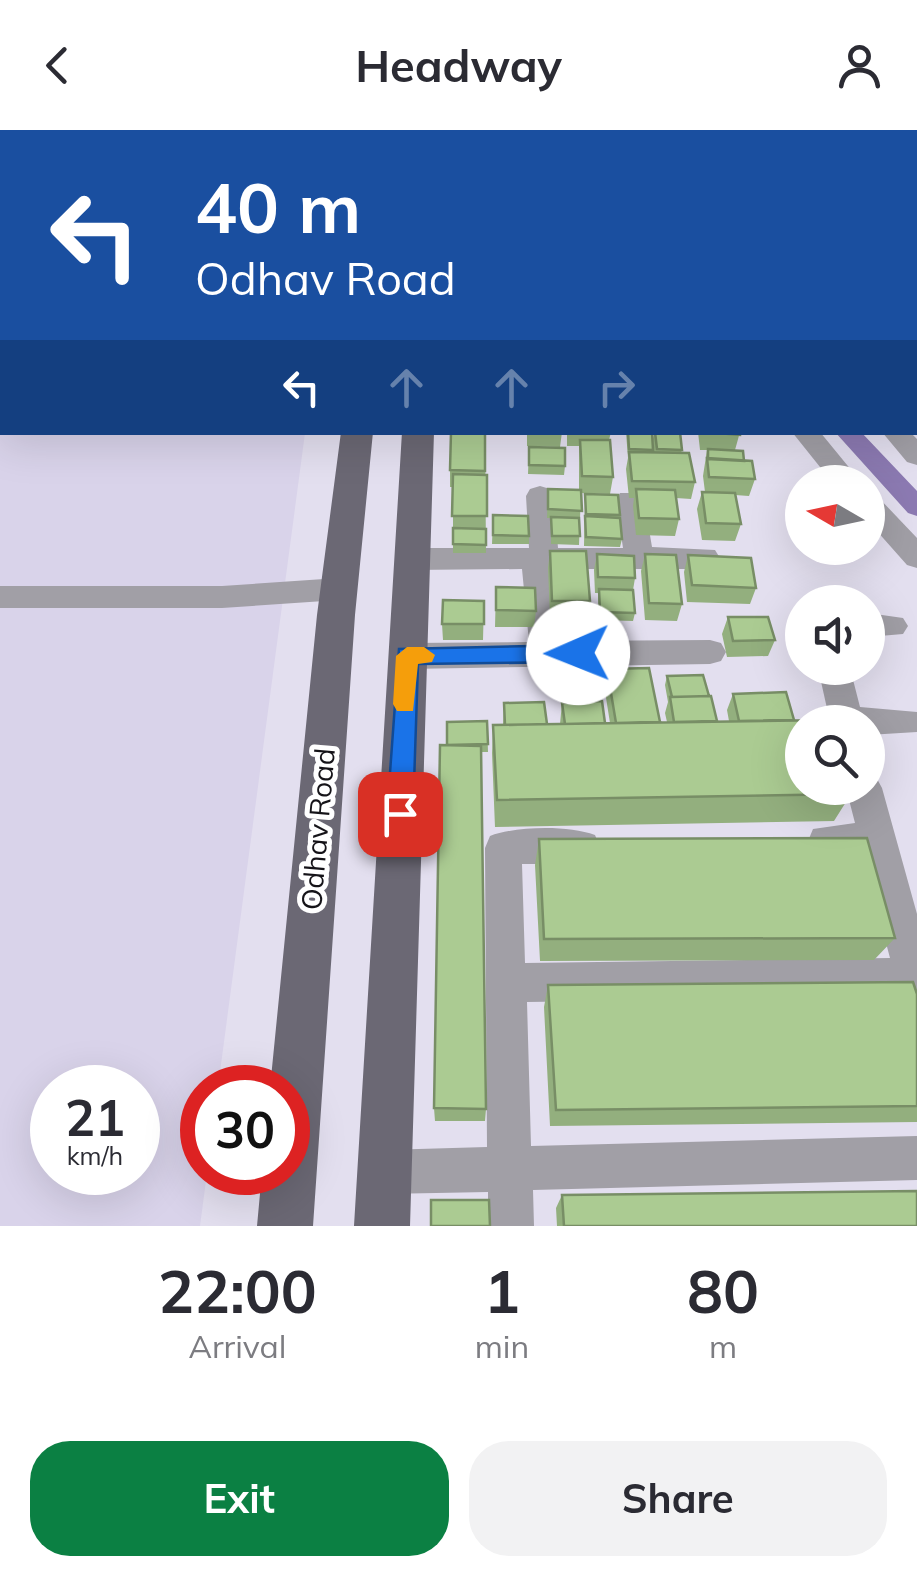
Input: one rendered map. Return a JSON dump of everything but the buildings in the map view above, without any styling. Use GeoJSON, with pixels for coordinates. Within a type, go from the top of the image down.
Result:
{"type":"FeatureCollection","features":[{"type":"Feature","properties":{"kind":"main road","name":"Odhav Road"},"geometry":{"type":"LineString","coordinates":[[285,1226],[339,589],[357,435]]}},
{"type":"Feature","properties":{"kind":"main road"},"geometry":{"type":"LineString","coordinates":[[382,1226],[418,435]]}},
{"type":"Feature","properties":{"kind":"street"},"geometry":{"type":"LineString","coordinates":[[808,435],[833,465]]}},
{"type":"Feature","properties":{"kind":"street"},"geometry":{"type":"LineString","coordinates":[[540,496],[546,654]]}},
{"type":"Feature","properties":{"kind":"street"},"geometry":{"type":"LineString","coordinates":[[630,500],[639,558]]}},
{"type":"Feature","properties":{"kind":"street"},"geometry":{"type":"LineString","coordinates":[[885,522],[917,557]]}},
{"type":"Feature","properties":{"kind":"street"},"geometry":{"type":"LineString","coordinates":[[411,560],[706,558]]}},
{"type":"Feature","properties":{"kind":"street"},"geometry":{"type":"LineString","coordinates":[[0,597],[222,597],[339,589]]}},
{"type":"Feature","properties":{"kind":"street"},"geometry":{"type":"LineString","coordinates":[[407,656],[710,652]]}},
{"type":"Feature","properties":{"kind":"street"},"geometry":{"type":"LineString","coordinates":[[885,722],[908,722]]}},
{"type":"Feature","properties":{"kind":"street"},"geometry":{"type":"LineString","coordinates":[[506,983],[916,980],[868,805]]}},
{"type":"Feature","properties":{"kind":"street"},"geometry":{"type":"LineString","coordinates":[[798,841],[877,840]]}},
{"type":"Feature","properties":{"kind":"street"},"geometry":{"type":"LineString","coordinates":[[512,1226],[503,848],[621,846]]}},
{"type":"Feature","properties":{"kind":"street"},"geometry":{"type":"LineString","coordinates":[[384,1172],[917,1158]]}},
{"type":"Feature","properties":{"kind":"shaded area"},"geometry":{"type":"Polygon","coordinates":[[[0,435],[305,435],[221,1065],[180,1065],[180,1195],[204,1195],[200,1226],[0,1226],[0,435]]]}},
{"type":"Feature","properties":{"kind":"waterway"},"geometry":{"type":"LineString","coordinates":[[850,435],[917,507]]}},
{"type":"Feature","properties":{"kind":"slow traffic"},"geometry":{"type":"LineString","coordinates":[[405,704],[407,656],[424,655]]}},
{"type":"Feature","properties":{"kind":"route"},"geometry":{"type":"LineString","coordinates":[[400,814],[407,656],[578,653]]}}]}
